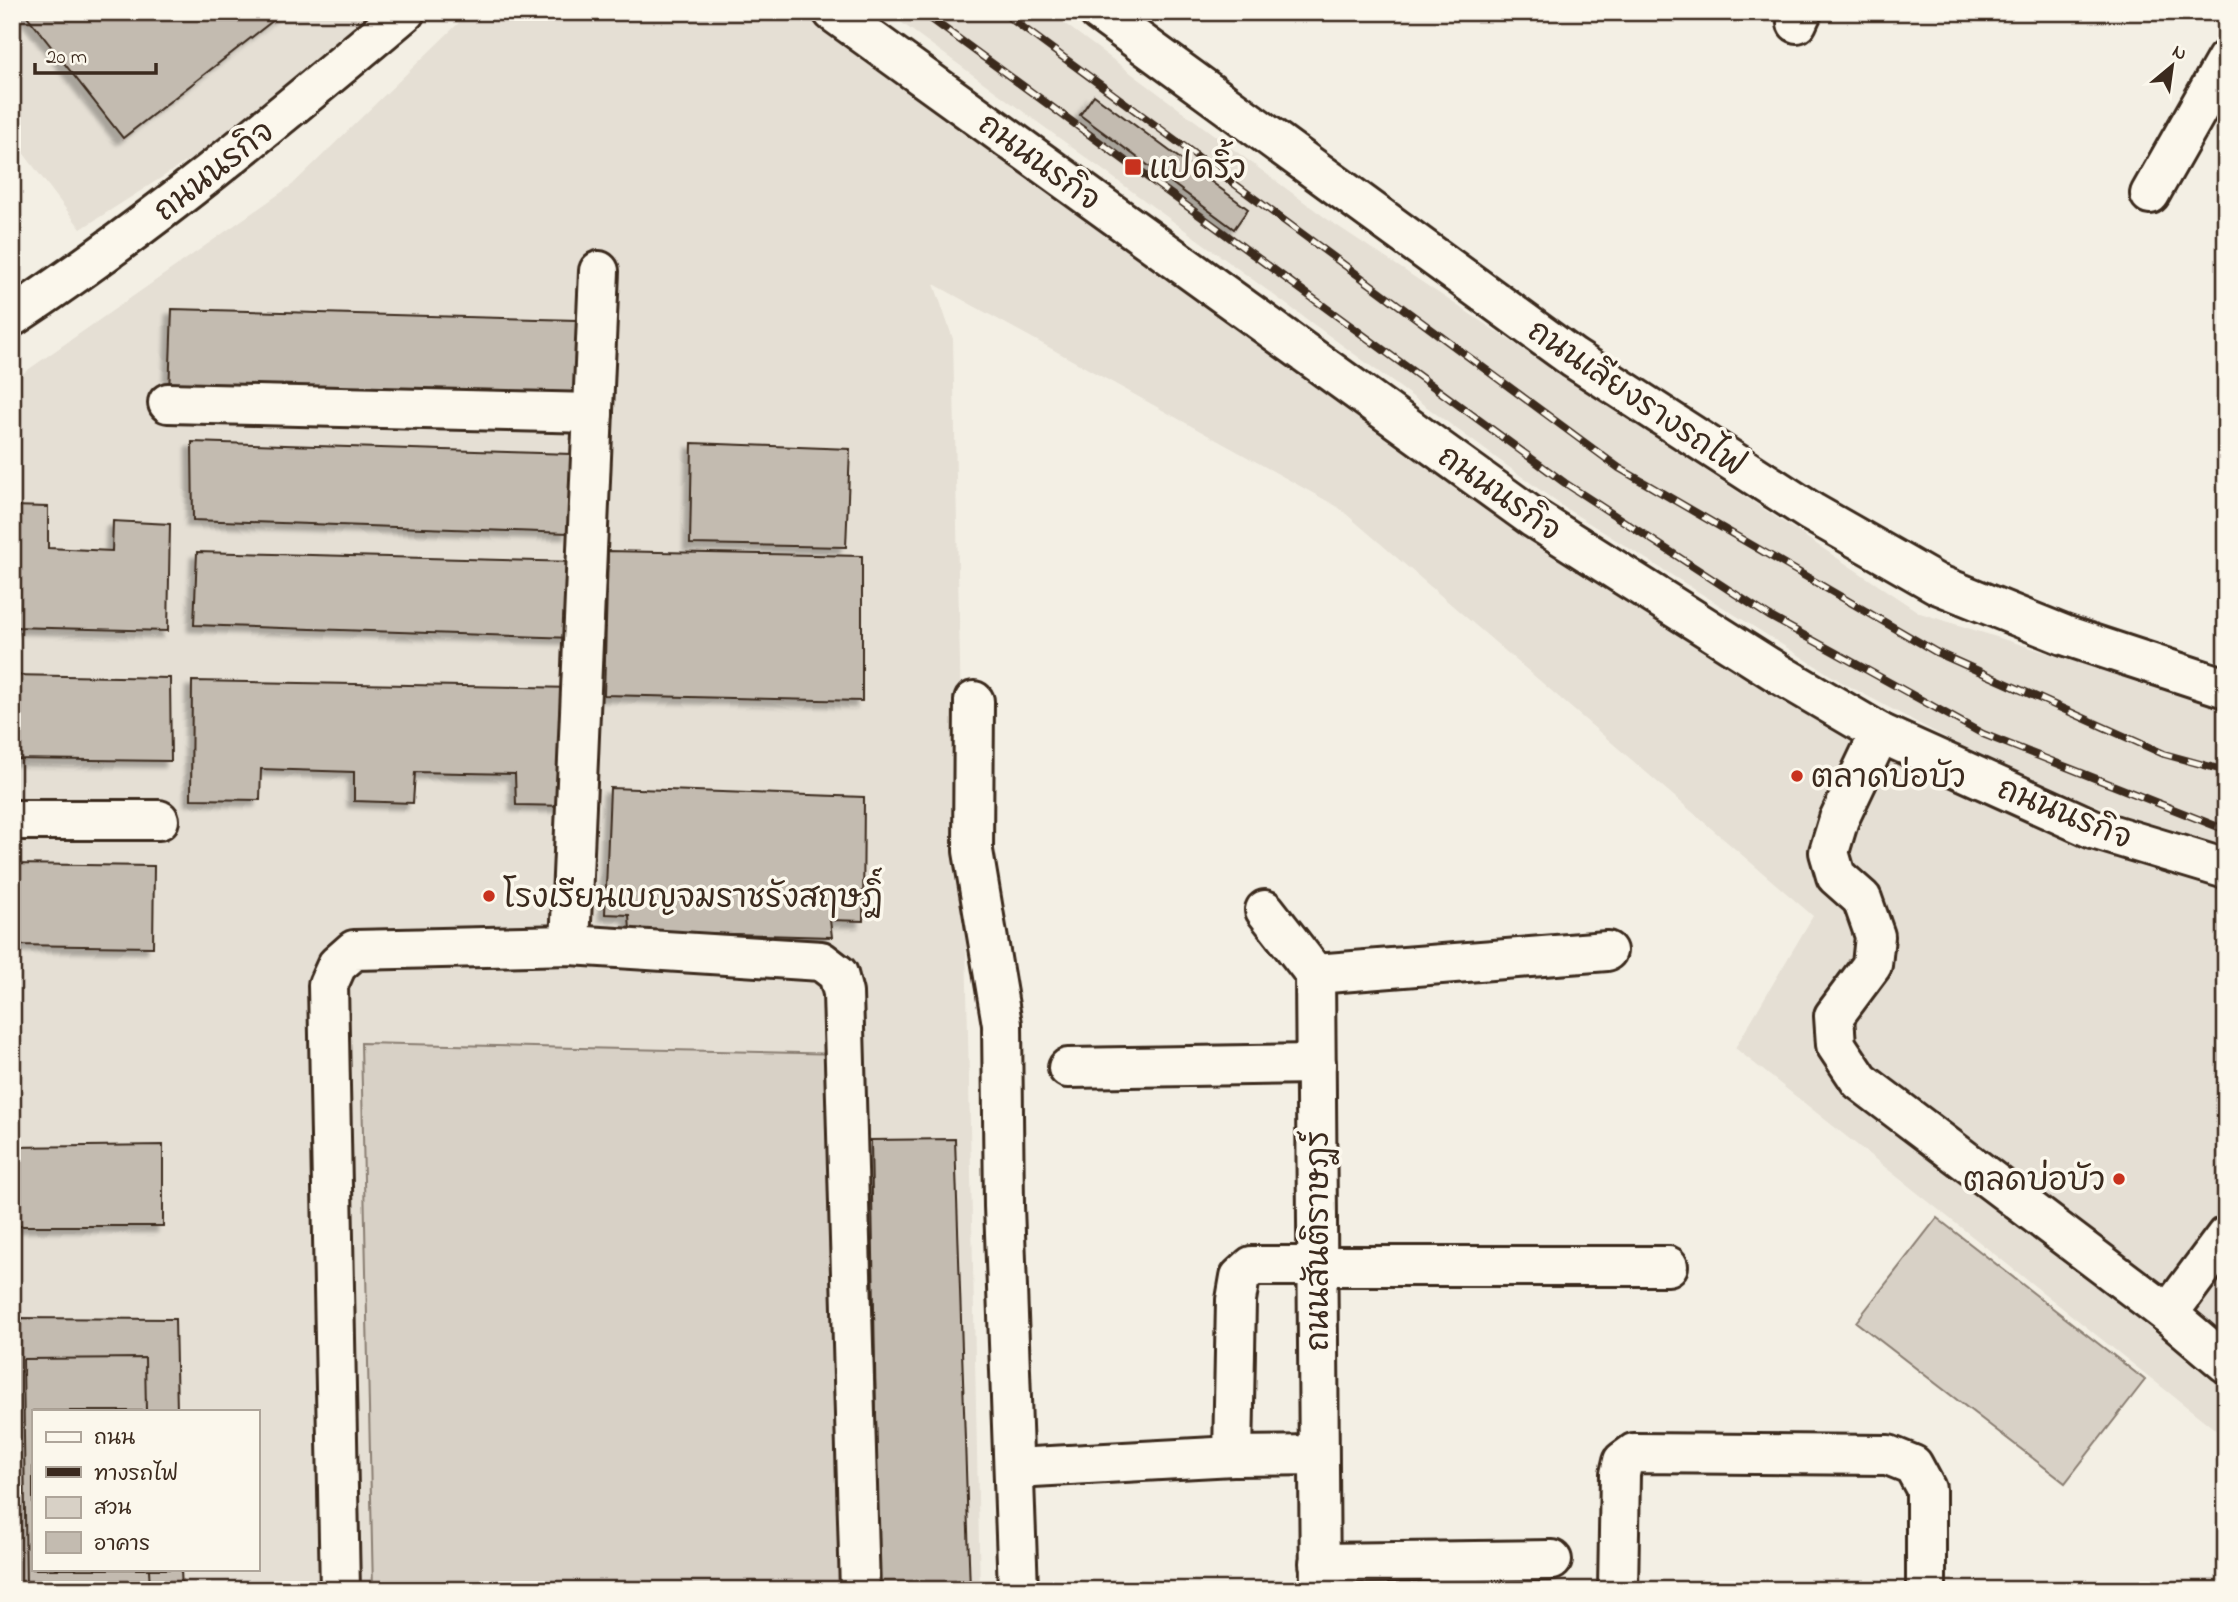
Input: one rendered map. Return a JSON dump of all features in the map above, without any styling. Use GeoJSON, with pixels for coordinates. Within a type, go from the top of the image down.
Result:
{"type":"FeatureCollection","features":[{"type":"Feature","properties":{"kind":"street","name":"ถนนนรกิจ"},"geometry":{"type":"LineString","coordinates":[[12,317],[88,267],[244,147],[405,12]]}},
{"type":"Feature","properties":{"kind":"street","name":"ถนนนรกิจ"},"geometry":{"type":"LineString","coordinates":[[833,12],[1535,519],[1781,676],[1880,733],[2093,829],[2226,869]]}},
{"type":"Feature","properties":{"kind":"street","name":"ถนนเลียงรางรถไฟ"},"geometry":{"type":"LineString","coordinates":[[1099,12],[1573,358],[1811,512],[1937,584],[2064,635],[2226,688]]}},
{"type":"Feature","properties":{"kind":"street"},"geometry":{"type":"LineString","coordinates":[[2150,194],[2226,60]]}},
{"type":"Feature","properties":{"kind":"street"},"geometry":{"type":"LineString","coordinates":[[570,945],[599,271]]}},
{"type":"Feature","properties":{"kind":"street"},"geometry":{"type":"LineString","coordinates":[[168,403],[593,413]]}},
{"type":"Feature","properties":{"kind":"street"},"geometry":{"type":"LineString","coordinates":[[974,701],[973,851],[1002,1024],[1004,1206],[1018,1590]]}},
{"type":"Feature","properties":{"kind":"street"},"geometry":{"type":"LineString","coordinates":[[1880,733],[1839,819],[1829,852],[1836,876],[1862,899],[1875,936],[1872,965],[1835,1016],[1836,1045],[1860,1081],[2168,1314],[2226,1363]]}},
{"type":"Feature","properties":{"kind":"street"},"geometry":{"type":"LineString","coordinates":[[12,820],[159,820]]}},
{"type":"Feature","properties":{"kind":"street"},"geometry":{"type":"LineString","coordinates":[[1265,910],[1315,974],[1607,951]]}},
{"type":"Feature","properties":{"kind":"street"},"geometry":{"type":"LineString","coordinates":[[340,1590],[328,985],[337,965],[354,950],[570,945],[821,961],[838,974],[844,993],[860,1590]]}},
{"type":"Feature","properties":{"kind":"street","name":"ถนนสันติราษฎร์"},"geometry":{"type":"LineString","coordinates":[[1315,974],[1320,1576]]}},
{"type":"Feature","properties":{"kind":"street"},"geometry":{"type":"LineString","coordinates":[[1068,1068],[1316,1064]]}},
{"type":"Feature","properties":{"kind":"street"},"geometry":{"type":"LineString","coordinates":[[2168,1314],[2226,1236]]}},
{"type":"Feature","properties":{"kind":"street"},"geometry":{"type":"LineString","coordinates":[[1233,1456],[1236,1300],[1240,1277],[1252,1266],[1668,1266]]}},
{"type":"Feature","properties":{"kind":"street"},"geometry":{"type":"LineString","coordinates":[[1618,1590],[1620,1474],[1623,1461],[1634,1453],[1647,1453],[1888,1455],[1913,1465],[1926,1489],[1926,1590]]}},
{"type":"Feature","properties":{"kind":"street"},"geometry":{"type":"LineString","coordinates":[[1015,1468],[1233,1456],[1318,1455]]}},
{"type":"Feature","properties":{"kind":"street"},"geometry":{"type":"LineString","coordinates":[[1320,1576],[1552,1560]]}},
{"type":"Feature","properties":{"kind":"shaded area"},"geometry":{"type":"Polygon","coordinates":[[[12,12],[377,12],[236,130],[81,229],[12,138],[12,12]]]}},
{"type":"Feature","properties":{"kind":"shaded area","name":"โรงเรียนเบญจมราชรังสฤษฎิ์"},"geometry":{"type":"Polygon","coordinates":[[[470,12],[804,12],[1406,440],[1795,703],[2091,850],[2226,885],[2226,1438],[1735,1048],[1813,916],[1338,507],[934,284],[953,339],[980,1590],[12,1590],[12,381],[292,185],[470,12]]]}},
{"type":"Feature","properties":{"kind":"shaded area"},"geometry":{"type":"Polygon","coordinates":[[[887,12],[1049,12],[1327,219],[1920,613],[2226,709],[2226,852],[2023,779],[1843,683],[1562,506],[887,12]]]}},
{"type":"Feature","properties":{"kind":"green space"},"geometry":{"type":"Polygon","coordinates":[[[361,1043],[844,1054],[860,1590],[373,1590],[361,1043]]]}},
{"type":"Feature","properties":{"kind":"green space"},"geometry":{"type":"Polygon","coordinates":[[[1937,1218],[2145,1380],[2065,1483],[1856,1322],[1937,1218]]]}},
{"type":"Feature","properties":{"kind":"building"},"geometry":{"type":"Polygon","coordinates":[[[24,12],[284,12],[123,138],[24,12]]]}},
{"type":"Feature","properties":{"kind":"building"},"geometry":{"type":"Polygon","coordinates":[[[1094,95],[1248,209],[1234,229],[1080,115],[1094,95]]]}},
{"type":"Feature","properties":{"kind":"building"},"geometry":{"type":"Polygon","coordinates":[[[172,309],[577,320],[576,406],[169,394],[172,309]]]}},
{"type":"Feature","properties":{"kind":"building"},"geometry":{"type":"Polygon","coordinates":[[[192,442],[571,454],[569,533],[193,520],[192,442]]]}},
{"type":"Feature","properties":{"kind":"building"},"geometry":{"type":"Polygon","coordinates":[[[692,443],[850,449],[846,547],[690,544],[692,443]]]}},
{"type":"Feature","properties":{"kind":"building"},"geometry":{"type":"Polygon","coordinates":[[[12,506],[48,507],[48,548],[112,551],[113,521],[170,524],[168,631],[12,627],[12,506]]]}},
{"type":"Feature","properties":{"kind":"building"},"geometry":{"type":"Polygon","coordinates":[[[608,551],[862,556],[862,701],[604,695],[608,551]]]}},
{"type":"Feature","properties":{"kind":"building"},"geometry":{"type":"Polygon","coordinates":[[[197,552],[576,562],[573,638],[194,625],[197,552]]]}},
{"type":"Feature","properties":{"kind":"building"},"geometry":{"type":"Polygon","coordinates":[[[12,675],[170,678],[171,761],[12,759],[12,675]]]}},
{"type":"Feature","properties":{"kind":"building"},"geometry":{"type":"Polygon","coordinates":[[[192,681],[575,688],[571,806],[516,805],[515,774],[415,772],[413,803],[354,801],[354,772],[261,769],[260,800],[191,799],[192,681]]]}},
{"type":"Feature","properties":{"kind":"building"},"geometry":{"type":"Polygon","coordinates":[[[610,788],[864,797],[863,921],[830,920],[832,937],[630,931],[629,915],[605,914],[610,788]]]}},
{"type":"Feature","properties":{"kind":"building"},"geometry":{"type":"Polygon","coordinates":[[[12,864],[154,866],[153,947],[12,945],[12,864]]]}},
{"type":"Feature","properties":{"kind":"building"},"geometry":{"type":"Polygon","coordinates":[[[955,1139],[970,1590],[879,1590],[871,1140],[955,1139]]]}},
{"type":"Feature","properties":{"kind":"building"},"geometry":{"type":"Polygon","coordinates":[[[163,1145],[163,1226],[12,1226],[12,1147],[163,1145]]]}},
{"type":"Feature","properties":{"kind":"building"},"geometry":{"type":"Polygon","coordinates":[[[12,1318],[175,1319],[177,1410],[32,1410],[32,1570],[181,1570],[182,1590],[12,1590],[12,1318]]]}},
{"type":"Feature","properties":{"kind":"building"},"geometry":{"type":"Polygon","coordinates":[[[145,1358],[146,1410],[32,1410],[32,1570],[149,1570],[150,1590],[26,1590],[23,1359],[145,1358]]]}},
{"type":"Feature","properties":{"kind":"railway"},"geometry":{"type":"LineString","coordinates":[[922,12],[1565,483],[1769,616],[1983,734],[2226,830]]}},
{"type":"Feature","properties":{"kind":"railway"},"geometry":{"type":"LineString","coordinates":[[1002,12],[1619,468],[1936,652],[2164,754],[2226,771]]}},
{"type":"Feature","properties":{"kind":"place","name":"แปดริ้ว"},"geometry":{"type":"Point","coordinates":[1133,167]}},
{"type":"Feature","properties":{"kind":"place","name":"ตลาดบ่อบัว"},"geometry":{"type":"Point","coordinates":[1797,776]}},
{"type":"Feature","properties":{"kind":"place","name":"โรงเรียนเบญจมราชรังสฤษฎิ์"},"geometry":{"type":"Point","coordinates":[489,896]}},
{"type":"Feature","properties":{"kind":"place","name":"ตลดบ่อบัว"},"geometry":{"type":"Point","coordinates":[2119,1179]}}]}
